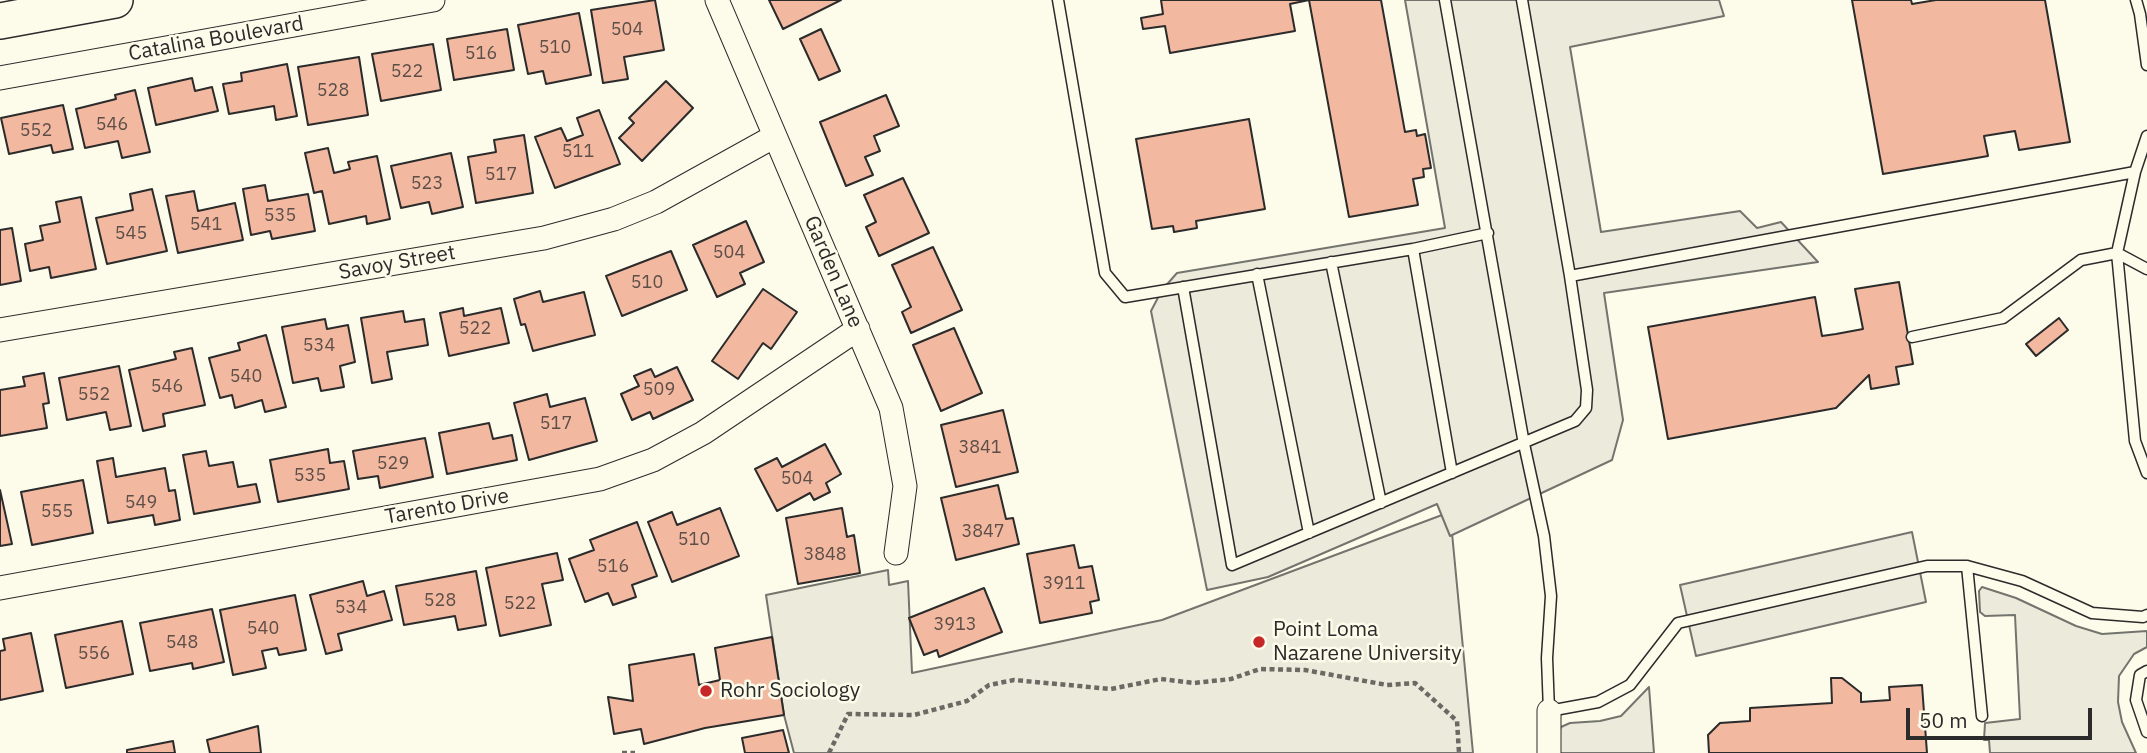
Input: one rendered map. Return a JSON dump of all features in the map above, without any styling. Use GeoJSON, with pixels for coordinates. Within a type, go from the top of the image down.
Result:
{"type":"FeatureCollection","features":[{"type":"Feature","properties":{"kind":"main road"},"geometry":{"type":"LineString","coordinates":[[0,21],[116,0]]}},
{"type":"Feature","properties":{"kind":"street","name":"Catalina Boulevard"},"geometry":{"type":"LineString","coordinates":[[0,78],[433,0]]}},
{"type":"Feature","properties":{"kind":"street","name":"Garden Lane"},"geometry":{"type":"LineString","coordinates":[[717,0],[891,408],[905,486],[896,553]]}},
{"type":"Feature","properties":{"kind":"street","name":"Savoy Street"},"geometry":{"type":"LineString","coordinates":[[0,330],[544,238],[614,219],[656,202],[775,136]]}},
{"type":"Feature","properties":{"kind":"street","name":"Tarento Drive"},"geometry":{"type":"LineString","coordinates":[[0,588],[600,479],[653,460],[703,433],[858,329]]}},
{"type":"Feature","properties":{"kind":"street"},"geometry":{"type":"LineString","coordinates":[[1549,711],[1549,753]]}},
{"type":"Feature","properties":{"kind":"lane"},"geometry":{"type":"LineString","coordinates":[[1058,0],[1105,273],[1125,297],[1413,249],[1488,233]]}},
{"type":"Feature","properties":{"kind":"lane"},"geometry":{"type":"LineString","coordinates":[[1445,0],[1524,444],[1544,536],[1551,596],[1547,658],[1549,711],[1598,702],[1630,685],[1678,623],[1927,566],[1967,566],[2022,581],[2092,613],[2143,617],[2147,615]]}},
{"type":"Feature","properties":{"kind":"lane"},"geometry":{"type":"LineString","coordinates":[[1182,287],[1232,565],[1575,421],[1586,408],[1587,390],[1522,0]]}},
{"type":"Feature","properties":{"kind":"lane"},"geometry":{"type":"LineString","coordinates":[[2136,0],[2147,65]]}},
{"type":"Feature","properties":{"kind":"lane"},"geometry":{"type":"LineString","coordinates":[[2147,136],[2135,172],[2117,253],[2135,441],[2147,473]]}},
{"type":"Feature","properties":{"kind":"lane"},"geometry":{"type":"LineString","coordinates":[[1570,276],[2135,172]]}},
{"type":"Feature","properties":{"kind":"lane"},"geometry":{"type":"LineString","coordinates":[[1413,249],[1452,473]]}},
{"type":"Feature","properties":{"kind":"lane"},"geometry":{"type":"LineString","coordinates":[[1912,337],[2003,318],[2081,260],[2117,253],[2147,269]]}},
{"type":"Feature","properties":{"kind":"lane"},"geometry":{"type":"LineString","coordinates":[[1331,262],[1381,503]]}},
{"type":"Feature","properties":{"kind":"lane"},"geometry":{"type":"LineString","coordinates":[[1257,274],[1309,533]]}},
{"type":"Feature","properties":{"kind":"lane"},"geometry":{"type":"LineString","coordinates":[[1967,566],[1982,716]]}},
{"type":"Feature","properties":{"kind":"lane"},"geometry":{"type":"LineString","coordinates":[[2147,671],[2140,676],[2136,700],[2147,732]]}},
{"type":"Feature","properties":{"kind":"path"},"geometry":{"type":"LineString","coordinates":[[829,753],[848,714],[914,715],[967,701],[989,685],[1014,680],[1111,689],[1161,679],[1194,683],[1231,679],[1260,669],[1305,670],[1387,685],[1415,684],[1457,721],[1460,753]]}},
{"type":"Feature","properties":{"kind":"path"},"geometry":{"type":"LineString","coordinates":[[622,753],[635,753]]}},
{"type":"Feature","properties":{"kind":"shaded area"},"geometry":{"type":"Polygon","coordinates":[[[1405,0],[1719,0],[1724,16],[1570,47],[1601,232],[1740,211],[1757,228],[1781,222],[1818,262],[1604,293],[1623,420],[1612,460],[1450,536],[1437,504],[1268,577],[1207,590],[1151,311],[1162,290],[1177,273],[1445,228],[1405,0]]]}},
{"type":"Feature","properties":{"kind":"shaded area","name":"Point Loma Nazarene University"},"geometry":{"type":"Polygon","coordinates":[[[1450,512],[1473,753],[794,753],[784,715],[766,595],[888,570],[889,585],[908,581],[912,673],[1162,620],[1450,512]]]}},
{"type":"Feature","properties":{"kind":"shaded area"},"geometry":{"type":"Polygon","coordinates":[[[1912,532],[1926,602],[1696,656],[1680,585],[1912,532]]]}},
{"type":"Feature","properties":{"kind":"shaded area"},"geometry":{"type":"Polygon","coordinates":[[[1982,587],[2016,598],[2076,626],[2102,634],[2147,631],[2147,647],[2134,654],[2119,676],[2118,702],[2122,722],[2136,753],[1990,753],[1989,740],[1984,740],[1985,723],[2020,719],[2015,615],[1985,616],[1980,612],[1979,591],[1982,587]]]}},
{"type":"Feature","properties":{"kind":"shaded area"},"geometry":{"type":"Polygon","coordinates":[[[1649,687],[1654,753],[1557,753],[1561,727],[1570,723],[1621,716],[1649,687]]]}},
{"type":"Feature","properties":{"kind":"building"},"geometry":{"type":"Polygon","coordinates":[[[655,0],[664,50],[624,57],[628,79],[603,83],[591,10],[655,0]]]}},
{"type":"Feature","properties":{"kind":"building"},"geometry":{"type":"Polygon","coordinates":[[[769,0],[841,0],[783,29],[769,0]]]}},
{"type":"Feature","properties":{"kind":"building"},"geometry":{"type":"Polygon","coordinates":[[[1161,0],[1309,0],[1290,4],[1295,31],[1170,53],[1165,26],[1143,29],[1141,18],[1163,14],[1161,0]]]}},
{"type":"Feature","properties":{"kind":"building"},"geometry":{"type":"Polygon","coordinates":[[[1309,0],[1381,0],[1405,132],[1416,130],[1417,136],[1425,134],[1431,168],[1423,169],[1424,177],[1413,179],[1418,205],[1349,217],[1309,0]]]}},
{"type":"Feature","properties":{"kind":"building"},"geometry":{"type":"Polygon","coordinates":[[[1852,0],[1911,0],[1912,4],[1936,0],[2045,0],[2070,142],[2019,150],[2015,131],[1984,136],[1988,156],[1883,174],[1852,0]]]}},
{"type":"Feature","properties":{"kind":"building"},"geometry":{"type":"Polygon","coordinates":[[[579,13],[591,75],[546,84],[543,71],[528,74],[518,25],[579,13]]]}},
{"type":"Feature","properties":{"kind":"building"},"geometry":{"type":"Polygon","coordinates":[[[507,29],[514,70],[454,80],[447,39],[507,29]]]}},
{"type":"Feature","properties":{"kind":"building"},"geometry":{"type":"Polygon","coordinates":[[[821,29],[840,71],[819,80],[800,39],[821,29]]]}},
{"type":"Feature","properties":{"kind":"building"},"geometry":{"type":"Polygon","coordinates":[[[433,44],[441,90],[381,101],[372,54],[433,44]]]}},
{"type":"Feature","properties":{"kind":"building"},"geometry":{"type":"Polygon","coordinates":[[[359,57],[368,115],[308,125],[298,67],[359,57]]]}},
{"type":"Feature","properties":{"kind":"building"},"geometry":{"type":"Polygon","coordinates":[[[287,64],[297,116],[276,120],[274,106],[229,114],[223,84],[242,81],[241,73],[287,64]]]}},
{"type":"Feature","properties":{"kind":"building"},"geometry":{"type":"Polygon","coordinates":[[[192,78],[195,91],[212,87],[218,111],[156,125],[148,88],[192,78]]]}},
{"type":"Feature","properties":{"kind":"building"},"geometry":{"type":"Polygon","coordinates":[[[666,81],[693,108],[642,161],[619,138],[634,123],[629,118],[666,81]]]}},
{"type":"Feature","properties":{"kind":"building"},"geometry":{"type":"Polygon","coordinates":[[[135,90],[150,152],[122,158],[118,141],[85,148],[76,109],[116,99],[115,95],[135,90]]]}},
{"type":"Feature","properties":{"kind":"building"},"geometry":{"type":"Polygon","coordinates":[[[886,95],[899,126],[874,136],[880,151],[865,157],[873,175],[846,186],[820,122],[886,95]]]}},
{"type":"Feature","properties":{"kind":"building"},"geometry":{"type":"Polygon","coordinates":[[[63,105],[73,149],[53,153],[51,145],[9,154],[1,118],[63,105]]]}},
{"type":"Feature","properties":{"kind":"building"},"geometry":{"type":"Polygon","coordinates":[[[599,110],[620,164],[555,188],[535,137],[561,128],[567,141],[583,135],[577,118],[599,110]]]}},
{"type":"Feature","properties":{"kind":"building"},"geometry":{"type":"Polygon","coordinates":[[[1249,119],[1265,209],[1196,221],[1197,228],[1174,232],[1173,226],[1152,229],[1136,139],[1249,119]]]}},
{"type":"Feature","properties":{"kind":"building"},"geometry":{"type":"Polygon","coordinates":[[[524,135],[533,193],[476,203],[468,157],[496,152],[494,140],[524,135]]]}},
{"type":"Feature","properties":{"kind":"building"},"geometry":{"type":"Polygon","coordinates":[[[328,148],[334,173],[350,169],[348,162],[377,156],[390,219],[367,224],[366,216],[329,224],[322,191],[314,193],[305,153],[328,148]]]}},
{"type":"Feature","properties":{"kind":"building"},"geometry":{"type":"Polygon","coordinates":[[[451,153],[463,207],[432,214],[429,202],[401,208],[391,166],[451,153]]]}},
{"type":"Feature","properties":{"kind":"building"},"geometry":{"type":"Polygon","coordinates":[[[903,178],[929,233],[879,256],[866,227],[876,222],[864,195],[903,178]]]}},
{"type":"Feature","properties":{"kind":"building"},"geometry":{"type":"Polygon","coordinates":[[[265,185],[268,201],[308,194],[315,231],[272,239],[270,231],[251,235],[243,189],[265,185]]]}},
{"type":"Feature","properties":{"kind":"building"},"geometry":{"type":"Polygon","coordinates":[[[152,189],[167,251],[107,264],[96,218],[133,210],[130,194],[152,189]]]}},
{"type":"Feature","properties":{"kind":"building"},"geometry":{"type":"Polygon","coordinates":[[[194,191],[198,211],[235,203],[243,240],[178,253],[166,196],[194,191]]]}},
{"type":"Feature","properties":{"kind":"building"},"geometry":{"type":"Polygon","coordinates":[[[81,197],[96,269],[51,278],[49,267],[30,271],[25,244],[43,240],[40,226],[60,222],[56,202],[81,197]]]}},
{"type":"Feature","properties":{"kind":"building"},"geometry":{"type":"Polygon","coordinates":[[[746,221],[764,262],[740,273],[745,284],[717,297],[693,245],[746,221]]]}},
{"type":"Feature","properties":{"kind":"building"},"geometry":{"type":"Polygon","coordinates":[[[12,228],[21,281],[0,285],[0,230],[12,228]]]}},
{"type":"Feature","properties":{"kind":"building"},"geometry":{"type":"Polygon","coordinates":[[[933,247],[962,310],[911,333],[902,312],[911,307],[892,265],[933,247]]]}},
{"type":"Feature","properties":{"kind":"building"},"geometry":{"type":"Polygon","coordinates":[[[671,251],[687,290],[622,316],[606,276],[671,251]]]}},
{"type":"Feature","properties":{"kind":"building"},"geometry":{"type":"Polygon","coordinates":[[[1899,282],[1913,364],[1896,367],[1899,384],[1871,389],[1869,375],[1836,408],[1668,439],[1648,327],[1815,297],[1822,336],[1836,334],[1863,329],[1855,289],[1899,282]]]}},
{"type":"Feature","properties":{"kind":"building"},"geometry":{"type":"Polygon","coordinates":[[[763,289],[797,312],[771,349],[763,343],[738,379],[712,361],[763,289]]]}},
{"type":"Feature","properties":{"kind":"building"},"geometry":{"type":"Polygon","coordinates":[[[540,291],[543,302],[584,292],[595,335],[533,351],[525,324],[521,325],[514,299],[540,291]]]}},
{"type":"Feature","properties":{"kind":"building"},"geometry":{"type":"Polygon","coordinates":[[[463,308],[464,316],[501,308],[509,343],[449,356],[440,313],[463,308]]]}},
{"type":"Feature","properties":{"kind":"building"},"geometry":{"type":"Polygon","coordinates":[[[403,311],[405,322],[424,319],[428,345],[387,352],[392,379],[372,383],[361,318],[403,311]]]}},
{"type":"Feature","properties":{"kind":"building"},"geometry":{"type":"Polygon","coordinates":[[[2059,318],[2068,330],[2036,356],[2026,344],[2059,318]]]}},
{"type":"Feature","properties":{"kind":"building"},"geometry":{"type":"Polygon","coordinates":[[[325,319],[327,329],[348,325],[355,362],[340,366],[344,387],[321,391],[318,378],[293,383],[282,327],[325,319]]]}},
{"type":"Feature","properties":{"kind":"building"},"geometry":{"type":"Polygon","coordinates":[[[954,328],[982,393],[941,411],[913,345],[954,328]]]}},
{"type":"Feature","properties":{"kind":"building"},"geometry":{"type":"Polygon","coordinates":[[[266,335],[286,407],[265,412],[262,400],[235,408],[232,395],[220,398],[209,358],[240,350],[238,343],[266,335]]]}},
{"type":"Feature","properties":{"kind":"building"},"geometry":{"type":"Polygon","coordinates":[[[192,348],[205,405],[163,414],[165,426],[143,431],[129,370],[176,359],[174,352],[192,348]]]}},
{"type":"Feature","properties":{"kind":"building"},"geometry":{"type":"Polygon","coordinates":[[[119,366],[131,426],[110,430],[106,412],[67,420],[59,378],[119,366]]]}},
{"type":"Feature","properties":{"kind":"building"},"geometry":{"type":"Polygon","coordinates":[[[677,367],[693,400],[653,419],[650,412],[632,420],[621,394],[639,386],[634,376],[651,369],[655,377],[677,367]]]}},
{"type":"Feature","properties":{"kind":"building"},"geometry":{"type":"Polygon","coordinates":[[[44,373],[49,403],[43,404],[47,428],[0,436],[0,390],[25,386],[23,377],[44,373]]]}},
{"type":"Feature","properties":{"kind":"building"},"geometry":{"type":"Polygon","coordinates":[[[547,394],[550,407],[585,398],[597,441],[529,460],[514,403],[547,394]]]}},
{"type":"Feature","properties":{"kind":"building"},"geometry":{"type":"Polygon","coordinates":[[[1003,410],[1018,472],[956,487],[941,425],[1003,410]]]}},
{"type":"Feature","properties":{"kind":"building"},"geometry":{"type":"Polygon","coordinates":[[[489,423],[493,439],[512,435],[517,460],[447,474],[439,433],[489,423]]]}},
{"type":"Feature","properties":{"kind":"building"},"geometry":{"type":"Polygon","coordinates":[[[425,438],[433,477],[380,488],[378,476],[358,479],[353,451],[425,438]]]}},
{"type":"Feature","properties":{"kind":"building"},"geometry":{"type":"Polygon","coordinates":[[[825,444],[841,474],[826,483],[830,492],[814,500],[810,493],[777,511],[755,469],[777,458],[782,467],[825,444]]]}},
{"type":"Feature","properties":{"kind":"building"},"geometry":{"type":"Polygon","coordinates":[[[328,449],[330,463],[344,461],[349,489],[278,502],[270,460],[328,449]]]}},
{"type":"Feature","properties":{"kind":"building"},"geometry":{"type":"Polygon","coordinates":[[[206,451],[209,466],[233,462],[238,487],[256,484],[260,502],[194,514],[183,455],[206,451]]]}},
{"type":"Feature","properties":{"kind":"building"},"geometry":{"type":"Polygon","coordinates":[[[113,458],[116,477],[165,468],[169,491],[175,490],[180,520],[155,525],[153,515],[108,523],[97,461],[113,458]]]}},
{"type":"Feature","properties":{"kind":"building"},"geometry":{"type":"Polygon","coordinates":[[[83,480],[93,533],[32,545],[21,492],[83,480]]]}},
{"type":"Feature","properties":{"kind":"building"},"geometry":{"type":"Polygon","coordinates":[[[998,485],[1006,519],[1013,518],[1019,544],[956,560],[941,498],[998,485]]]}},
{"type":"Feature","properties":{"kind":"building"},"geometry":{"type":"Polygon","coordinates":[[[0,490],[12,544],[0,546],[0,490]]]}},
{"type":"Feature","properties":{"kind":"building"},"geometry":{"type":"Polygon","coordinates":[[[720,508],[739,556],[672,582],[648,522],[672,512],[677,525],[720,508]]]}},
{"type":"Feature","properties":{"kind":"building"},"geometry":{"type":"Polygon","coordinates":[[[842,508],[847,537],[854,535],[860,573],[798,584],[786,518],[842,508]]]}},
{"type":"Feature","properties":{"kind":"building"},"geometry":{"type":"Polygon","coordinates":[[[637,522],[657,576],[632,585],[636,597],[613,605],[608,593],[585,602],[569,559],[594,550],[590,540],[637,522]]]}},
{"type":"Feature","properties":{"kind":"building"},"geometry":{"type":"Polygon","coordinates":[[[1074,545],[1079,568],[1092,566],[1099,600],[1090,602],[1092,613],[1040,623],[1027,554],[1074,545]]]}},
{"type":"Feature","properties":{"kind":"building"},"geometry":{"type":"Polygon","coordinates":[[[557,553],[563,580],[542,584],[551,625],[500,636],[486,568],[557,553]]]}},
{"type":"Feature","properties":{"kind":"building"},"geometry":{"type":"Polygon","coordinates":[[[476,571],[486,625],[458,630],[455,616],[404,625],[396,586],[476,571]]]}},
{"type":"Feature","properties":{"kind":"building"},"geometry":{"type":"Polygon","coordinates":[[[363,581],[367,596],[384,591],[392,620],[338,634],[342,650],[326,654],[310,595],[363,581]]]}},
{"type":"Feature","properties":{"kind":"building"},"geometry":{"type":"Polygon","coordinates":[[[984,588],[1002,632],[939,657],[937,650],[924,655],[909,618],[984,588]]]}},
{"type":"Feature","properties":{"kind":"building"},"geometry":{"type":"Polygon","coordinates":[[[295,595],[306,650],[279,655],[277,648],[262,651],[266,668],[233,675],[220,610],[295,595]]]}},
{"type":"Feature","properties":{"kind":"building"},"geometry":{"type":"Polygon","coordinates":[[[212,609],[224,662],[193,669],[192,663],[150,671],[140,623],[212,609]]]}},
{"type":"Feature","properties":{"kind":"building"},"geometry":{"type":"Polygon","coordinates":[[[122,621],[133,674],[66,688],[55,635],[122,621]]]}},
{"type":"Feature","properties":{"kind":"building"},"geometry":{"type":"Polygon","coordinates":[[[31,633],[43,691],[0,700],[0,651],[5,650],[3,639],[31,633]]]}},
{"type":"Feature","properties":{"kind":"building","name":"Rohr Sociology"},"geometry":{"type":"Polygon","coordinates":[[[772,637],[784,715],[705,728],[644,744],[641,729],[614,734],[608,697],[633,701],[629,665],[694,654],[699,685],[720,680],[715,648],[772,637]]]}},
{"type":"Feature","properties":{"kind":"building"},"geometry":{"type":"Polygon","coordinates":[[[1831,678],[1842,678],[1861,693],[1861,702],[1890,700],[1889,687],[1922,685],[1927,753],[1709,753],[1708,735],[1720,723],[1750,721],[1750,708],[1832,703],[1831,678]]]}},
{"type":"Feature","properties":{"kind":"building"},"geometry":{"type":"Polygon","coordinates":[[[258,726],[261,753],[210,753],[207,740],[258,726]]]}},
{"type":"Feature","properties":{"kind":"building"},"geometry":{"type":"Polygon","coordinates":[[[783,730],[789,753],[745,753],[742,738],[783,730]]]}},
{"type":"Feature","properties":{"kind":"building"},"geometry":{"type":"Polygon","coordinates":[[[173,741],[175,753],[127,753],[127,750],[173,741]]]}},
{"type":"Feature","properties":{"kind":"place","name":"Point Loma Nazarene University"},"geometry":{"type":"Point","coordinates":[1259,642]}},
{"type":"Feature","properties":{"kind":"place","name":"Rohr Sociology"},"geometry":{"type":"Point","coordinates":[706,691]}}]}
